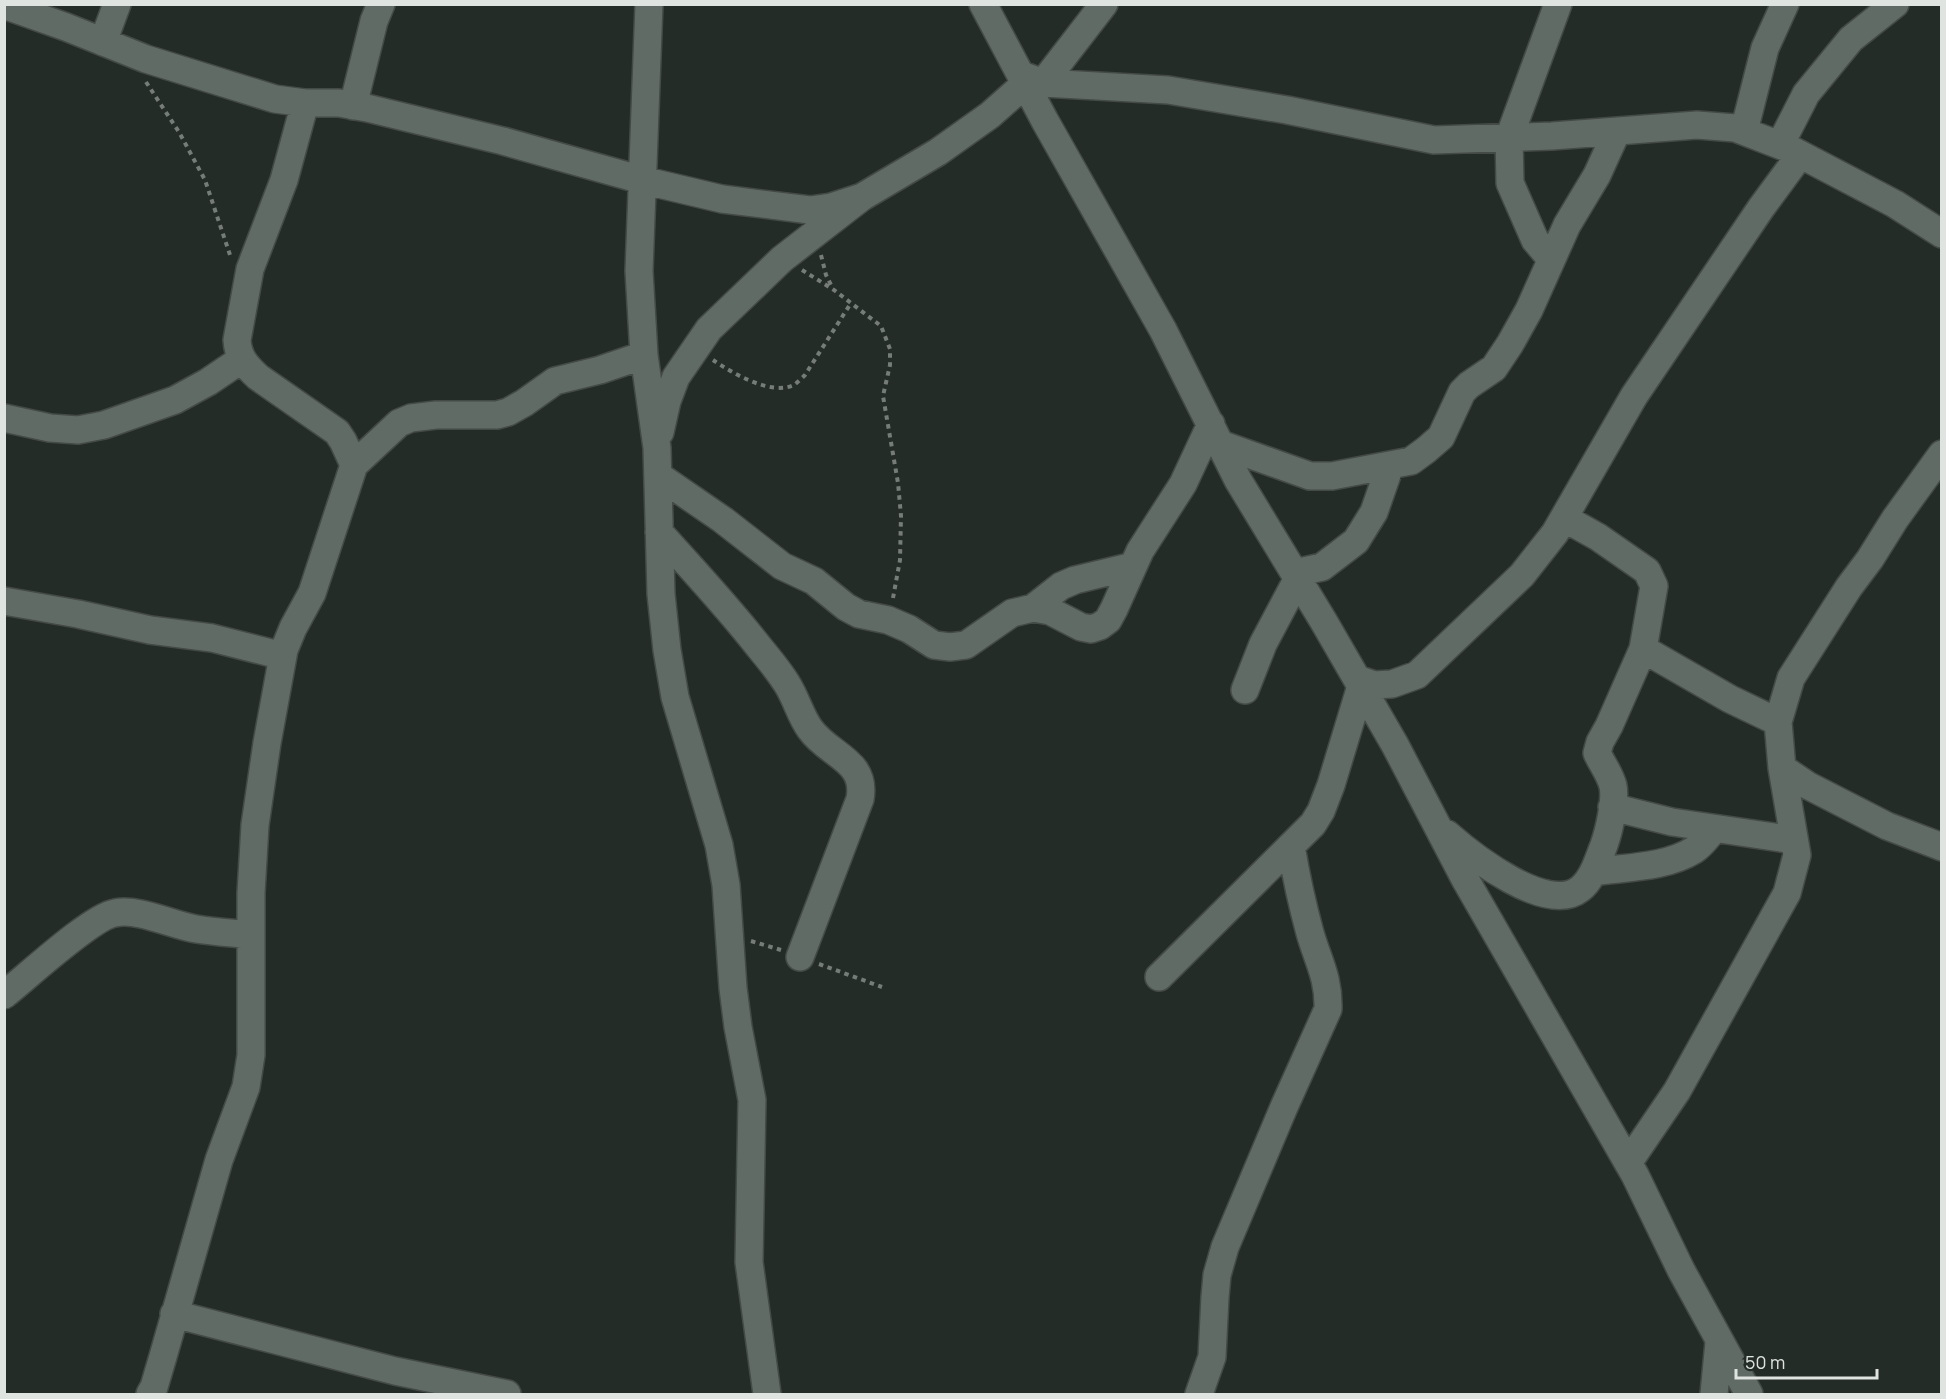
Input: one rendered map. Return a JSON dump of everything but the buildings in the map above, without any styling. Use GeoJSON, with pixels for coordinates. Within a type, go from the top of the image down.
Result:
{"type":"FeatureCollection","features":[{"type":"Feature","properties":{"kind":"street"},"geometry":{"type":"LineString","coordinates":[[103,42],[117,4]]}},
{"type":"Feature","properties":{"kind":"street"},"geometry":{"type":"LineString","coordinates":[[353,106],[374,21],[381,4]]}},
{"type":"Feature","properties":{"kind":"street"},"geometry":{"type":"LineString","coordinates":[[649,4],[639,271],[644,355],[657,448],[661,594],[675,697],[719,845],[726,885],[737,1017],[752,1100],[749,1262],[767,1395]]}},
{"type":"Feature","properties":{"kind":"street"},"geometry":{"type":"LineString","coordinates":[[983,4],[1030,80],[1045,121],[1163,330],[1239,480],[1395,745],[1471,890],[1628,1163],[1681,1270],[1749,1395]]}},
{"type":"Feature","properties":{"kind":"street"},"geometry":{"type":"LineString","coordinates":[[657,448],[667,401],[676,377],[709,330],[785,256],[862,197],[938,152],[990,116],[1030,80],[1104,4]]}},
{"type":"Feature","properties":{"kind":"street"},"geometry":{"type":"LineString","coordinates":[[1551,259],[1535,240],[1510,183],[1509,138],[1558,4]]}},
{"type":"Feature","properties":{"kind":"street"},"geometry":{"type":"LineString","coordinates":[[1744,131],[1765,48],[1785,4]]}},
{"type":"Feature","properties":{"kind":"street"},"geometry":{"type":"LineString","coordinates":[[1359,682],[1374,686],[1392,684],[1417,675],[1522,575],[1555,533],[1634,396],[1755,217],[1790,150],[1806,94],[1851,39],[1895,4]]}},
{"type":"Feature","properties":{"kind":"street"},"geometry":{"type":"LineString","coordinates":[[4,5],[146,59],[275,99],[353,106],[503,141],[642,180],[722,199],[810,210],[831,207],[862,197]]}},
{"type":"Feature","properties":{"kind":"street"},"geometry":{"type":"LineString","coordinates":[[1030,80],[1168,90],[1287,110],[1434,140],[1552,136],[1697,125],[1735,128],[1790,150],[1895,204],[1941,234]]}},
{"type":"Feature","properties":{"kind":"street"},"geometry":{"type":"LineString","coordinates":[[305,103],[284,180],[250,269],[237,340],[238,349],[247,368],[337,432],[354,465]]}},
{"type":"Feature","properties":{"kind":"street"},"geometry":{"type":"LineString","coordinates":[[1215,434],[1310,476],[1332,476],[1411,461],[1441,437],[1462,392],[1494,368],[1510,344],[1529,310],[1567,225],[1597,175],[1617,131]]}},
{"type":"Feature","properties":{"kind":"street"},"geometry":{"type":"LineString","coordinates":[[150,1395],[158,1376],[219,1160],[246,1087],[250,1055],[251,893],[255,825],[267,743],[284,656],[293,628],[312,593],[354,465],[399,423],[411,418],[436,415],[496,415],[508,412],[555,381],[600,370],[644,355]]}},
{"type":"Feature","properties":{"kind":"street"},"geometry":{"type":"LineString","coordinates":[[4,418],[60,429],[78,430],[104,425],[175,400],[208,382],[242,359]]}},
{"type":"Feature","properties":{"kind":"street"},"geometry":{"type":"LineString","coordinates":[[658,476],[723,520],[782,566],[814,581],[846,607],[859,614],[888,620],[909,629],[934,645],[950,647],[966,645],[1012,613],[1033,608],[1050,611],[1081,627],[1091,629],[1100,626],[1114,609],[1140,551],[1215,434]]}},
{"type":"Feature","properties":{"kind":"street"},"geometry":{"type":"LineString","coordinates":[[1628,1163],[1677,1091],[1787,893],[1797,855],[1782,768],[1778,722],[1791,678],[1842,597],[1941,454]]}},
{"type":"Feature","properties":{"kind":"street"},"geometry":{"type":"LineString","coordinates":[[1245,690],[1263,644],[1296,576],[1322,567],[1356,541],[1374,512],[1390,466]]}},
{"type":"Feature","properties":{"kind":"street"},"geometry":{"type":"LineString","coordinates":[[1438,826],[1470,854],[1533,892],[1561,896],[1579,890],[1593,872],[1605,840],[1612,807],[1613,788],[1597,753],[1643,650],[1654,586],[1647,571],[1598,537],[1564,518]]}},
{"type":"Feature","properties":{"kind":"street"},"geometry":{"type":"LineString","coordinates":[[659,532],[745,629],[788,684],[811,731],[855,769],[860,778],[862,788],[860,799],[800,957]]}},
{"type":"Feature","properties":{"kind":"street"},"geometry":{"type":"LineString","coordinates":[[1033,608],[1068,583],[1133,567]]}},
{"type":"Feature","properties":{"kind":"street"},"geometry":{"type":"LineString","coordinates":[[4,601],[150,630],[212,638],[284,656]]}},
{"type":"Feature","properties":{"kind":"street"},"geometry":{"type":"LineString","coordinates":[[1643,650],[1730,699],[1778,722]]}},
{"type":"Feature","properties":{"kind":"street"},"geometry":{"type":"LineString","coordinates":[[1159,977],[1291,846],[1321,811],[1359,682]]}},
{"type":"Feature","properties":{"kind":"street"},"geometry":{"type":"LineString","coordinates":[[1782,768],[1807,785],[1887,826],[1941,847]]}},
{"type":"Feature","properties":{"kind":"street"},"geometry":{"type":"LineString","coordinates":[[1612,807],[1672,822],[1794,840]]}},
{"type":"Feature","properties":{"kind":"street"},"geometry":{"type":"LineString","coordinates":[[1593,872],[1677,859],[1697,848],[1714,829]]}},
{"type":"Feature","properties":{"kind":"street"},"geometry":{"type":"LineString","coordinates":[[1199,1395],[1212,1357],[1217,1275],[1225,1247],[1328,1009],[1329,993],[1323,967],[1314,946],[1299,895],[1291,846]]}},
{"type":"Feature","properties":{"kind":"street"},"geometry":{"type":"LineString","coordinates":[[4,995],[90,925],[107,915],[118,912],[137,914],[196,929],[251,935]]}},
{"type":"Feature","properties":{"kind":"street"},"geometry":{"type":"LineString","coordinates":[[174,1314],[392,1383],[507,1395]]}},
{"type":"Feature","properties":{"kind":"street"},"geometry":{"type":"LineString","coordinates":[[1714,1395],[1719,1342]]}},
{"type":"Feature","properties":{"kind":"path"},"geometry":{"type":"LineString","coordinates":[[145,81],[179,132],[205,180],[231,259]]}},
{"type":"Feature","properties":{"kind":"path"},"geometry":{"type":"LineString","coordinates":[[819,231],[821,256],[826,275],[834,290]]}},
{"type":"Feature","properties":{"kind":"path"},"geometry":{"type":"LineString","coordinates":[[785,256],[881,326],[890,349],[890,365],[883,396],[898,483],[901,516],[900,560],[888,620]]}},
{"type":"Feature","properties":{"kind":"path"},"geometry":{"type":"LineString","coordinates":[[696,348],[734,374],[772,387],[787,387],[796,384],[805,375],[851,303]]}}]}
